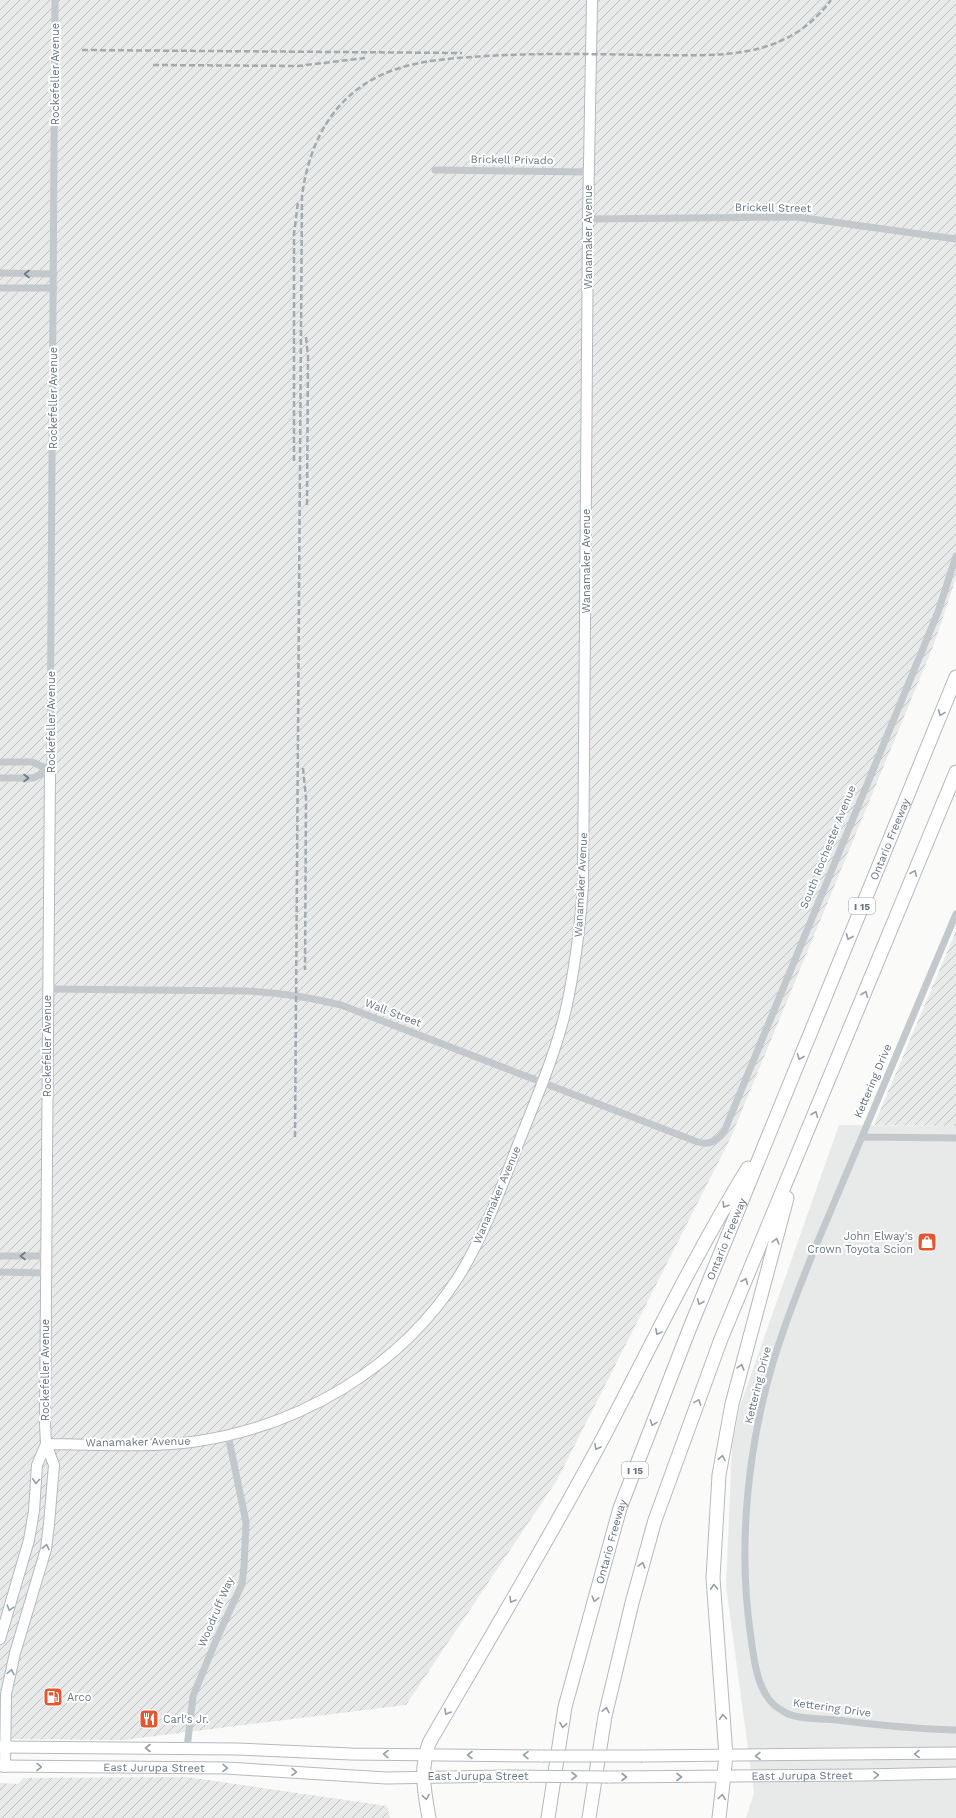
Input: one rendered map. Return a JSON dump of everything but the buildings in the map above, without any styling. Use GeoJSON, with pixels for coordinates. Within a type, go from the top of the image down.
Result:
{"type":"FeatureCollection","features":[{"type":"Feature","properties":{"kind":"highway","name":"Ontario Freeway"},"geometry":{"type":"LineString","coordinates":[[548,1818],[566,1708],[620,1508],[689,1330],[767,1136],[956,677]]}},
{"type":"Feature","properties":{"kind":"highway"},"geometry":{"type":"LineString","coordinates":[[589,1818],[605,1716],[632,1603],[655,1520],[721,1339],[956,772]]}},
{"type":"Feature","properties":{"kind":"highway"},"geometry":{"type":"LineString","coordinates":[[429,1818],[422,1777],[425,1755],[429,1743],[532,1566],[603,1436],[719,1214],[767,1136]]}},
{"type":"Feature","properties":{"kind":"highway"},"geometry":{"type":"LineString","coordinates":[[719,1818],[725,1777],[726,1756],[713,1578],[719,1475],[732,1404],[800,1150]]}},
{"type":"Feature","properties":{"kind":"main road","name":"East Jurupa Street"},"geometry":{"type":"LineString","coordinates":[[3,1748],[187,1748],[425,1755],[726,1756],[956,1753]]}},
{"type":"Feature","properties":{"kind":"main road","name":"East Jurupa Street"},"geometry":{"type":"LineString","coordinates":[[3,1766],[226,1768],[386,1778],[507,1776],[725,1777],[956,1773]]}},
{"type":"Feature","properties":{"kind":"street","name":"Rockefeller Avenue"},"geometry":{"type":"LineString","coordinates":[[0,1639],[29,1540],[34,1511],[38,1465],[46,1444],[55,0]]}},
{"type":"Feature","properties":{"kind":"street","name":"Wanamaker Avenue"},"geometry":{"type":"LineString","coordinates":[[46,1444],[158,1444],[191,1442],[228,1436],[278,1420],[330,1396],[354,1382],[382,1361],[420,1326],[458,1276],[483,1233],[543,1082],[566,1010],[577,952],[583,886],[588,219],[592,0]]}},
{"type":"Feature","properties":{"kind":"street","name":"Brickell Privado"},"geometry":{"type":"LineString","coordinates":[[435,170],[589,172]]}},
{"type":"Feature","properties":{"kind":"street","name":"Brickell Street"},"geometry":{"type":"LineString","coordinates":[[588,219],[797,217],[956,239]]}},
{"type":"Feature","properties":{"kind":"street"},"geometry":{"type":"LineString","coordinates":[[0,273],[54,274]]}},
{"type":"Feature","properties":{"kind":"street"},"geometry":{"type":"LineString","coordinates":[[0,288],[54,288]]}},
{"type":"Feature","properties":{"kind":"street","name":"South Rochester Avenue"},"geometry":{"type":"LineString","coordinates":[[713,1142],[720,1138],[727,1125],[938,612],[956,556]]}},
{"type":"Feature","properties":{"kind":"street"},"geometry":{"type":"LineString","coordinates":[[0,762],[32,762],[50,770]]}},
{"type":"Feature","properties":{"kind":"street"},"geometry":{"type":"LineString","coordinates":[[0,778],[33,778],[50,770]]}},
{"type":"Feature","properties":{"kind":"street","name":"Kettering Drive"},"geometry":{"type":"LineString","coordinates":[[956,914],[794,1301],[776,1354],[762,1408],[751,1475],[746,1536],[746,1597],[752,1644],[759,1679],[765,1694],[775,1706],[789,1714],[806,1717],[905,1728],[956,1730]]}},
{"type":"Feature","properties":{"kind":"street","name":"Wall Street"},"geometry":{"type":"LineString","coordinates":[[48,989],[245,991],[271,992],[317,999],[341,1005],[703,1144],[713,1142]]}},
{"type":"Feature","properties":{"kind":"street"},"geometry":{"type":"LineString","coordinates":[[862,1137],[956,1138]]}},
{"type":"Feature","properties":{"kind":"street"},"geometry":{"type":"LineString","coordinates":[[0,1256],[46,1256]]}},
{"type":"Feature","properties":{"kind":"street"},"geometry":{"type":"LineString","coordinates":[[0,1272],[46,1273]]}},
{"type":"Feature","properties":{"kind":"street","name":"Woodruff Way"},"geometry":{"type":"LineString","coordinates":[[187,1748],[193,1696],[216,1638],[242,1584],[246,1522],[228,1436]]}},
{"type":"Feature","properties":{"kind":"street","name":"Rockefeller Avenue"},"geometry":{"type":"LineString","coordinates":[[3,1766],[6,1694],[15,1653],[46,1549],[54,1465],[46,1444]]}},
{"type":"Feature","properties":{"kind":"shaded area"},"geometry":{"type":"Polygon","coordinates":[[[0,0],[956,0],[956,578],[934,644],[731,1137],[557,1480],[406,1705],[123,1740],[0,1739],[0,0]]]}},
{"type":"Feature","properties":{"kind":"shaded area"},"geometry":{"type":"Polygon","coordinates":[[[956,931],[956,1126],[874,1125],[956,931]]]}},
{"type":"Feature","properties":{"kind":"shaded area"},"geometry":{"type":"Polygon","coordinates":[[[839,1125],[956,1126],[956,1818],[746,1818],[754,1793],[726,1586],[732,1447],[740,1406],[839,1125]]]}},
{"type":"Feature","properties":{"kind":"shaded area"},"geometry":{"type":"Polygon","coordinates":[[[187,1777],[387,1806],[390,1818],[0,1818],[0,1783],[18,1784],[23,1778],[187,1777]]]}},
{"type":"Feature","properties":{"kind":"railway"},"geometry":{"type":"LineString","coordinates":[[295,1137],[302,196],[312,153],[321,133],[332,115],[345,100],[362,86],[381,75],[413,64],[444,59],[506,55],[698,55],[747,51],[770,45],[792,35],[812,20],[831,0]]}},
{"type":"Feature","properties":{"kind":"railway"},"geometry":{"type":"LineString","coordinates":[[82,50],[462,53]]}},
{"type":"Feature","properties":{"kind":"railway"},"geometry":{"type":"LineString","coordinates":[[153,65],[298,66],[365,58]]}},
{"type":"Feature","properties":{"kind":"railway"},"geometry":{"type":"LineString","coordinates":[[294,461],[294,234],[298,202]]}},
{"type":"Feature","properties":{"kind":"railway"},"geometry":{"type":"LineString","coordinates":[[306,337],[308,356],[307,506]]}},
{"type":"Feature","properties":{"kind":"railway"},"geometry":{"type":"LineString","coordinates":[[303,768],[306,798],[305,970]]}},
{"type":"Feature","properties":{"kind":"place","name":"John Elway's Crown Toyota Scion"},"geometry":{"type":"Point","coordinates":[927,1242]}},
{"type":"Feature","properties":{"kind":"place","name":"Arco"},"geometry":{"type":"Point","coordinates":[53,1697]}},
{"type":"Feature","properties":{"kind":"place","name":"Carl's Jr."},"geometry":{"type":"Point","coordinates":[149,1719]}}]}
